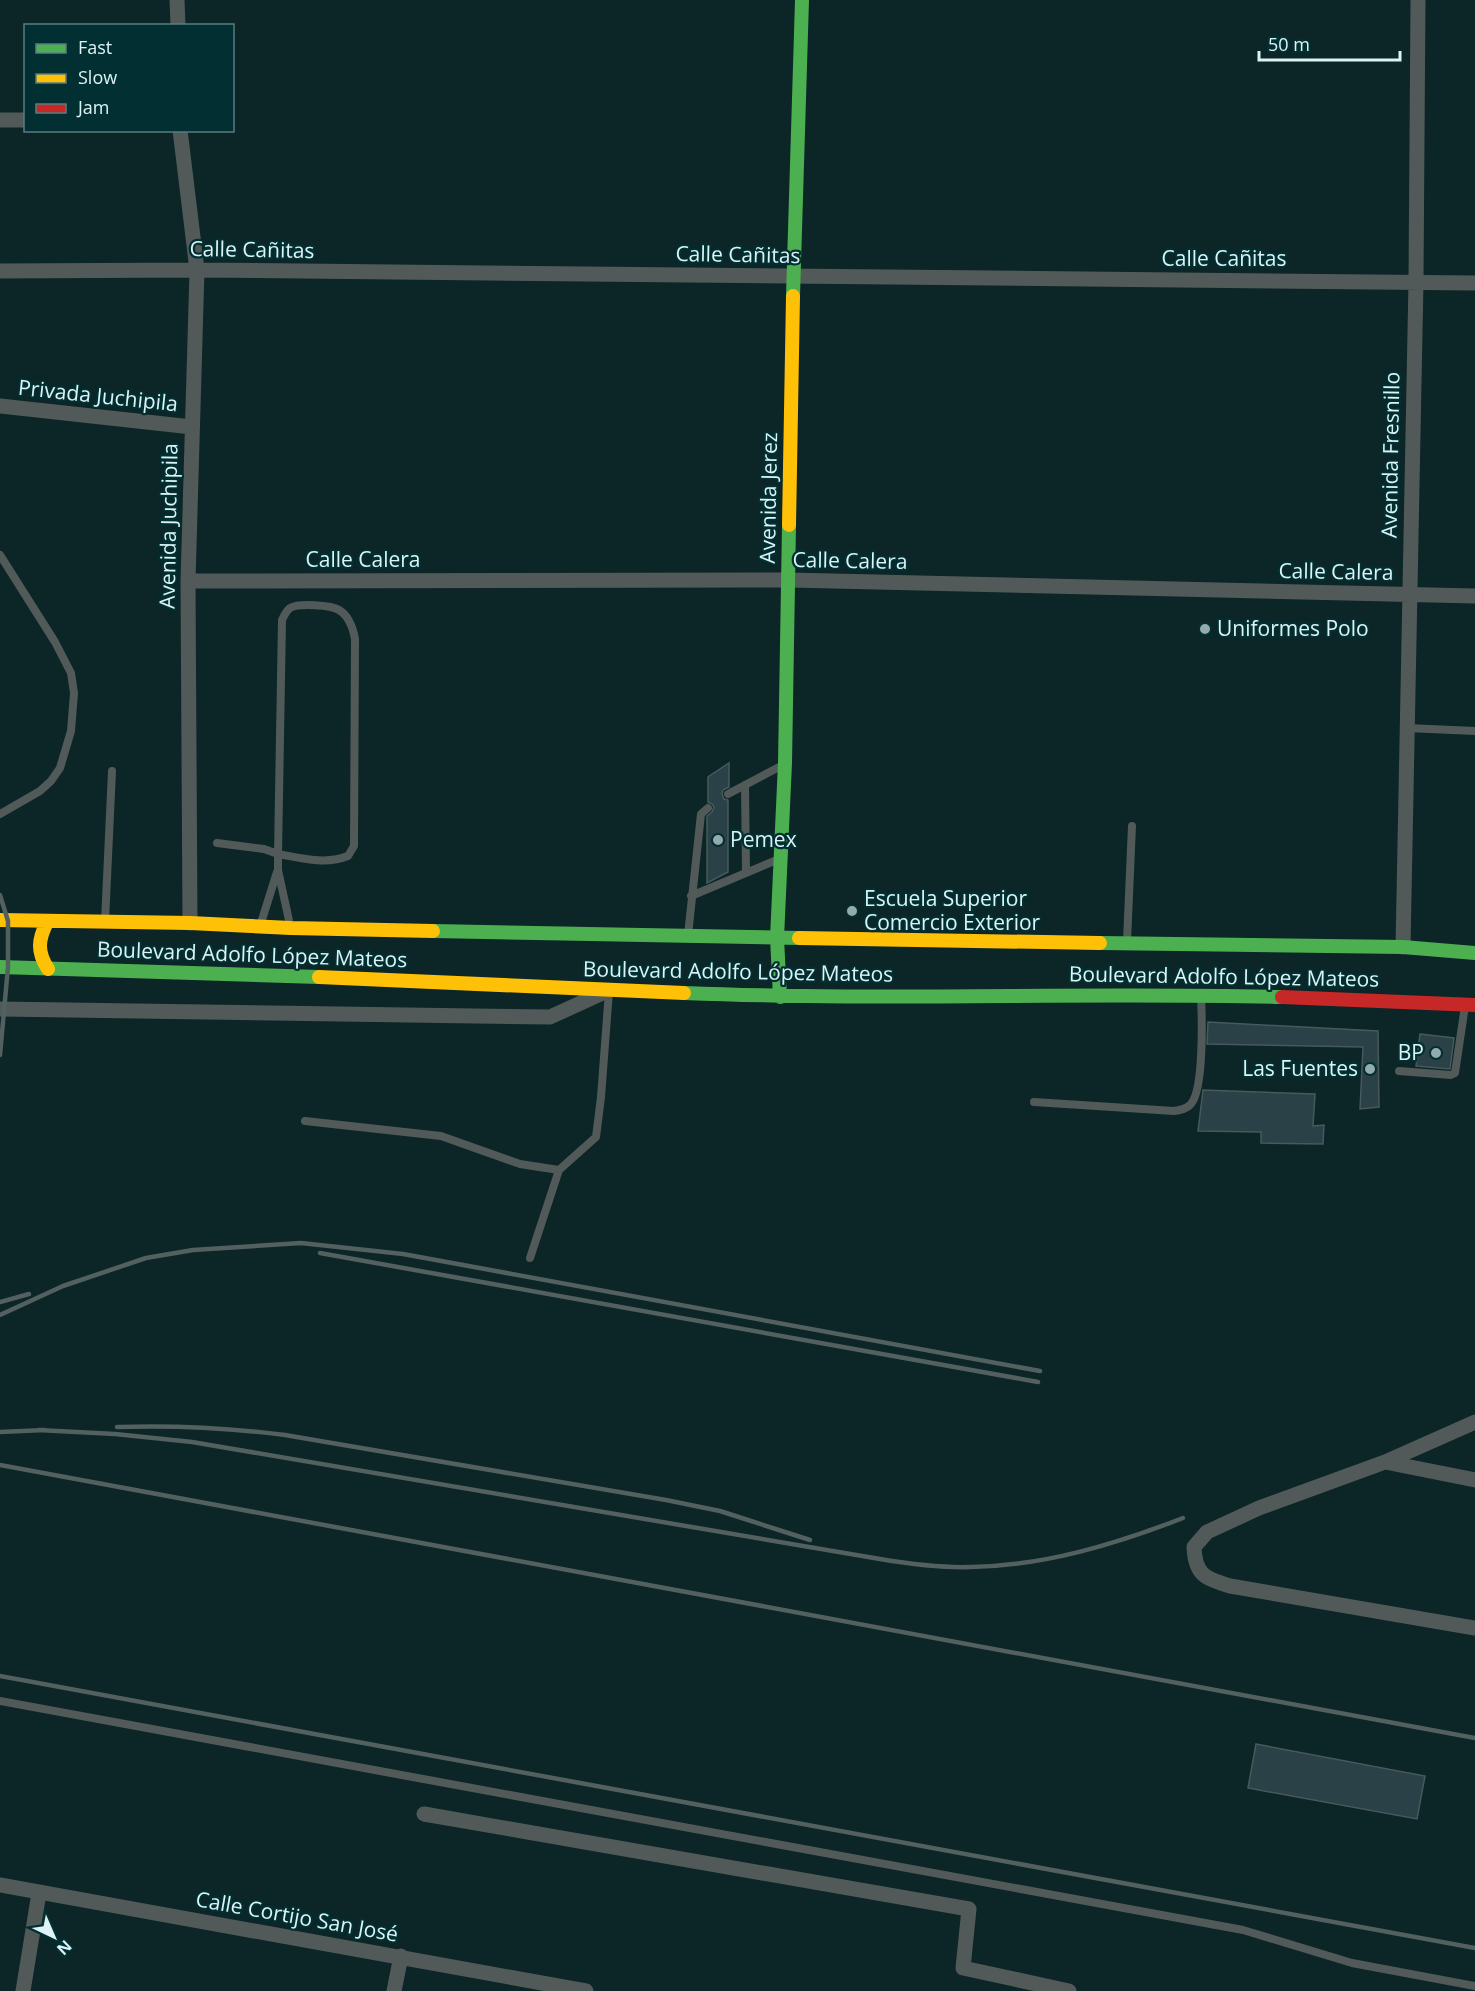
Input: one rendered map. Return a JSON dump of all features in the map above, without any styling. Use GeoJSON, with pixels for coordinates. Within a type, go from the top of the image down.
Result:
{"type":"FeatureCollection","features":[{"type":"Feature","properties":{"kind":"main road","name":"Avenida Jerez"},"geometry":{"type":"LineString","coordinates":[[780,997],[777,938],[785,763],[793,277],[802,0]]}},
{"type":"Feature","properties":{"kind":"main road","name":"Boulevard Adolfo López Mateos"},"geometry":{"type":"LineString","coordinates":[[0,920],[777,938],[1403,947],[1475,953]]}},
{"type":"Feature","properties":{"kind":"main road"},"geometry":{"type":"LineString","coordinates":[[47,922],[37,945],[40,958],[48,969]]}},
{"type":"Feature","properties":{"kind":"main road","name":"Boulevard Adolfo López Mateos"},"geometry":{"type":"LineString","coordinates":[[0,967],[219,973],[780,997],[1201,995],[1470,1004]]}},
{"type":"Feature","properties":{"kind":"street"},"geometry":{"type":"LineString","coordinates":[[177,0],[178,24]]}},
{"type":"Feature","properties":{"kind":"street","name":"Avenida Fresnillo"},"geometry":{"type":"LineString","coordinates":[[1403,947],[1416,281],[1418,0]]}},
{"type":"Feature","properties":{"kind":"street"},"geometry":{"type":"LineString","coordinates":[[0,120],[24,120]]}},
{"type":"Feature","properties":{"kind":"street","name":"Avenida Juchipila"},"geometry":{"type":"LineString","coordinates":[[180,132],[197,270],[188,581],[190,923]]}},
{"type":"Feature","properties":{"kind":"street","name":"Calle Cañitas"},"geometry":{"type":"LineString","coordinates":[[0,271],[197,270],[1475,283]]}},
{"type":"Feature","properties":{"kind":"street","name":"Privada Juchipila"},"geometry":{"type":"LineString","coordinates":[[0,406],[192,427]]}},
{"type":"Feature","properties":{"kind":"street","name":"Calle Calera"},"geometry":{"type":"LineString","coordinates":[[188,581],[789,580],[1475,596]]}},
{"type":"Feature","properties":{"kind":"street"},"geometry":{"type":"LineString","coordinates":[[0,1009],[550,1017],[610,990]]}},
{"type":"Feature","properties":{"kind":"street"},"geometry":{"type":"LineString","coordinates":[[1475,1422],[1385,1462],[1259,1508],[1207,1532],[1194,1547],[1195,1562],[1202,1574],[1230,1586],[1475,1628]]}},
{"type":"Feature","properties":{"kind":"street"},"geometry":{"type":"LineString","coordinates":[[1385,1462],[1475,1480]]}},
{"type":"Feature","properties":{"kind":"street"},"geometry":{"type":"LineString","coordinates":[[424,1814],[969,1909],[963,1968],[1069,1991]]}},
{"type":"Feature","properties":{"kind":"street","name":"Calle Cortijo San José"},"geometry":{"type":"LineString","coordinates":[[0,1885],[586,1991]]}},
{"type":"Feature","properties":{"kind":"street"},"geometry":{"type":"LineString","coordinates":[[23,1991],[39,1893]]}},
{"type":"Feature","properties":{"kind":"street"},"geometry":{"type":"LineString","coordinates":[[394,1991],[401,1956]]}},
{"type":"Feature","properties":{"kind":"lane"},"geometry":{"type":"LineString","coordinates":[[0,555],[66,663],[71,674],[74,709],[71,731],[60,768],[51,781],[40,791],[0,814]]}},
{"type":"Feature","properties":{"kind":"lane"},"geometry":{"type":"LineString","coordinates":[[217,843],[251,846],[278,854],[307,859],[330,860],[348,856],[354,846],[355,639],[350,622],[337,609],[297,606],[290,608],[282,620],[278,854],[278,870],[291,928]]}},
{"type":"Feature","properties":{"kind":"lane"},"geometry":{"type":"LineString","coordinates":[[1407,728],[1475,731]]}},
{"type":"Feature","properties":{"kind":"lane"},"geometry":{"type":"LineString","coordinates":[[728,794],[785,763]]}},
{"type":"Feature","properties":{"kind":"lane"},"geometry":{"type":"LineString","coordinates":[[105,922],[112,771]]}},
{"type":"Feature","properties":{"kind":"lane"},"geometry":{"type":"LineString","coordinates":[[745,785],[746,872]]}},
{"type":"Feature","properties":{"kind":"lane"},"geometry":{"type":"LineString","coordinates":[[688,936],[701,814],[708,808]]}},
{"type":"Feature","properties":{"kind":"lane"},"geometry":{"type":"LineString","coordinates":[[1127,943],[1132,826]]}},
{"type":"Feature","properties":{"kind":"lane"},"geometry":{"type":"LineString","coordinates":[[691,896],[781,859]]}},
{"type":"Feature","properties":{"kind":"lane"},"geometry":{"type":"LineString","coordinates":[[260,927],[278,870]]}},
{"type":"Feature","properties":{"kind":"lane"},"geometry":{"type":"LineString","coordinates":[[530,1258],[559,1170],[596,1137],[610,990]]}},
{"type":"Feature","properties":{"kind":"lane"},"geometry":{"type":"LineString","coordinates":[[1034,1102],[1174,1111],[1185,1109],[1192,1103],[1197,1091],[1201,1051],[1201,995]]}},
{"type":"Feature","properties":{"kind":"lane"},"geometry":{"type":"LineString","coordinates":[[1399,1071],[1450,1075],[1455,1072],[1470,1004]]}},
{"type":"Feature","properties":{"kind":"lane"},"geometry":{"type":"LineString","coordinates":[[305,1121],[441,1136],[520,1164],[559,1170]]}},
{"type":"Feature","properties":{"kind":"lane"},"geometry":{"type":"LineString","coordinates":[[0,1701],[1243,1930],[1352,1963],[1475,1986]]}},
{"type":"Feature","properties":{"kind":"building","name":"Pemex"},"geometry":{"type":"Polygon","coordinates":[[[729,763],[729,787],[723,790],[722,794],[724,799],[728,800],[728,872],[707,883],[707,816],[714,807],[708,802],[708,777],[729,763]]]}},
{"type":"Feature","properties":{"kind":"building"},"geometry":{"type":"Polygon","coordinates":[[[1208,1022],[1378,1031],[1379,1107],[1360,1109],[1363,1047],[1207,1044],[1208,1022]]]}},
{"type":"Feature","properties":{"kind":"building","name":"BP"},"geometry":{"type":"Polygon","coordinates":[[[1420,1034],[1454,1038],[1450,1069],[1416,1066],[1420,1034]]]}},
{"type":"Feature","properties":{"kind":"building"},"geometry":{"type":"Polygon","coordinates":[[[1203,1090],[1315,1094],[1313,1126],[1324,1125],[1323,1144],[1261,1143],[1261,1132],[1198,1131],[1203,1090]]]}},
{"type":"Feature","properties":{"kind":"building"},"geometry":{"type":"Polygon","coordinates":[[[1256,1744],[1425,1776],[1417,1819],[1248,1788],[1256,1744]]]}},
{"type":"Feature","properties":{"kind":"railway"},"geometry":{"type":"LineString","coordinates":[[0,895],[8,921],[8,967],[0,1055]]}},
{"type":"Feature","properties":{"kind":"railway"},"geometry":{"type":"LineString","coordinates":[[0,1315],[63,1286],[146,1258],[193,1250],[301,1243],[403,1254],[1040,1371]]}},
{"type":"Feature","properties":{"kind":"railway"},"geometry":{"type":"LineString","coordinates":[[320,1253],[1038,1382]]}},
{"type":"Feature","properties":{"kind":"railway"},"geometry":{"type":"LineString","coordinates":[[0,1302],[29,1294]]}},
{"type":"Feature","properties":{"kind":"railway"},"geometry":{"type":"LineString","coordinates":[[117,1427],[159,1426],[285,1435],[666,1500],[720,1511],[810,1540]]}},
{"type":"Feature","properties":{"kind":"railway"},"geometry":{"type":"LineString","coordinates":[[38,1430],[115,1434],[192,1442],[880,1559],[937,1566],[998,1566],[1052,1558],[1106,1545],[1183,1518]]}},
{"type":"Feature","properties":{"kind":"railway"},"geometry":{"type":"LineString","coordinates":[[0,1432],[45,1430]]}},
{"type":"Feature","properties":{"kind":"railway"},"geometry":{"type":"LineString","coordinates":[[0,1465],[1475,1738]]}},
{"type":"Feature","properties":{"kind":"railway"},"geometry":{"type":"LineString","coordinates":[[0,1676],[1475,1948]]}},
{"type":"Feature","properties":{"kind":"traffic: fast"},"geometry":{"type":"LineString","coordinates":[[793,296],[802,0]]}},
{"type":"Feature","properties":{"kind":"traffic: fast"},"geometry":{"type":"LineString","coordinates":[[780,997],[777,938],[785,763],[789,525]]}},
{"type":"Feature","properties":{"kind":"traffic: fast"},"geometry":{"type":"LineString","coordinates":[[433,931],[799,938]]}},
{"type":"Feature","properties":{"kind":"traffic: fast"},"geometry":{"type":"LineString","coordinates":[[1100,943],[1403,947],[1475,953]]}},
{"type":"Feature","properties":{"kind":"traffic: fast"},"geometry":{"type":"LineString","coordinates":[[0,967],[319,977]]}},
{"type":"Feature","properties":{"kind":"traffic: fast"},"geometry":{"type":"LineString","coordinates":[[684,993],[833,996],[1282,997]]}},
{"type":"Feature","properties":{"kind":"traffic: slow"},"geometry":{"type":"LineString","coordinates":[[789,525],[793,296]]}},
{"type":"Feature","properties":{"kind":"traffic: slow"},"geometry":{"type":"LineString","coordinates":[[0,920],[190,923],[433,931]]}},
{"type":"Feature","properties":{"kind":"traffic: slow"},"geometry":{"type":"LineString","coordinates":[[47,922],[42,935],[40,951],[48,969]]}},
{"type":"Feature","properties":{"kind":"traffic: slow"},"geometry":{"type":"LineString","coordinates":[[799,938],[1100,943]]}},
{"type":"Feature","properties":{"kind":"traffic: slow"},"geometry":{"type":"LineString","coordinates":[[319,977],[684,993]]}},
{"type":"Feature","properties":{"kind":"traffic: jam"},"geometry":{"type":"LineString","coordinates":[[1282,997],[1475,1005]]}},
{"type":"Feature","properties":{"kind":"place","name":"Uniformes Polo"},"geometry":{"type":"Point","coordinates":[1205,629]}},
{"type":"Feature","properties":{"kind":"place","name":"Pemex"},"geometry":{"type":"Point","coordinates":[718,840]}},
{"type":"Feature","properties":{"kind":"place","name":"Escuela Superior Comercio Exterior"},"geometry":{"type":"Point","coordinates":[852,911]}},
{"type":"Feature","properties":{"kind":"place","name":"BP"},"geometry":{"type":"Point","coordinates":[1436,1053]}},
{"type":"Feature","properties":{"kind":"place","name":"Las Fuentes"},"geometry":{"type":"Point","coordinates":[1370,1069]}}]}
